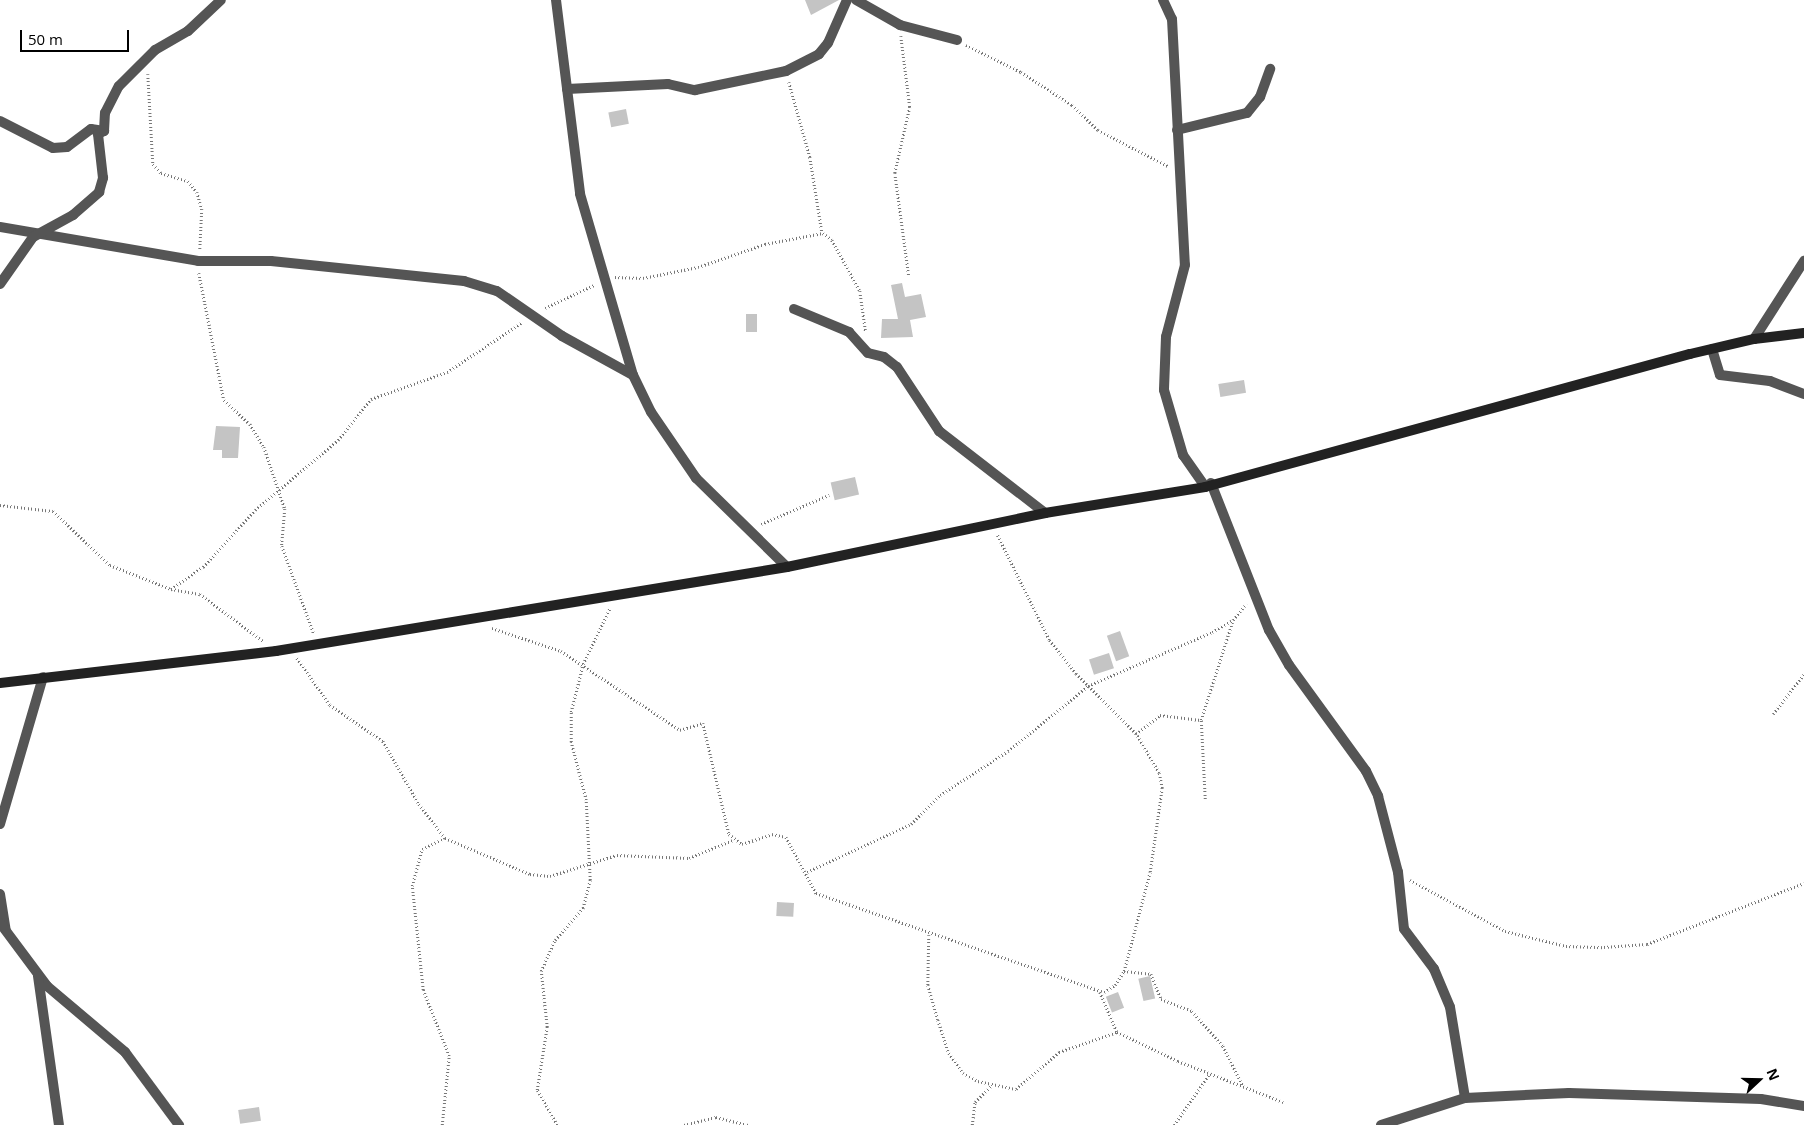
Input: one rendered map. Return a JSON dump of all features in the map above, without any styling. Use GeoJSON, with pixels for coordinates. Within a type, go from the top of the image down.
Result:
{"type":"FeatureCollection","features":[{"type":"Feature","properties":{"kind":"street"},"geometry":{"type":"LineString","coordinates":[[104,131],[111,100],[148,56],[188,30],[222,0]]}},
{"type":"Feature","properties":{"kind":"street"},"geometry":{"type":"LineString","coordinates":[[556,0],[580,194],[603,281],[633,375],[651,412],[696,478],[719,505],[752,531],[787,567]]}},
{"type":"Feature","properties":{"kind":"street"},"geometry":{"type":"LineString","coordinates":[[568,89],[668,84],[695,90],[786,71],[819,54],[828,43],[847,0]]}},
{"type":"Feature","properties":{"kind":"street"},"geometry":{"type":"LineString","coordinates":[[856,0],[900,25],[957,40]]}},
{"type":"Feature","properties":{"kind":"street"},"geometry":{"type":"LineString","coordinates":[[1164,0],[1172,19],[1185,265],[1166,337],[1164,390],[1183,455],[1208,485],[1253,596],[1289,665],[1366,771],[1398,872],[1407,938],[1434,969],[1450,1007],[1464,1098]]}},
{"type":"Feature","properties":{"kind":"street"},"geometry":{"type":"LineString","coordinates":[[1177,130],[1247,113],[1260,97],[1270,69]]}},
{"type":"Feature","properties":{"kind":"street"},"geometry":{"type":"LineString","coordinates":[[0,121],[53,148],[67,148],[91,129],[104,131]]}},
{"type":"Feature","properties":{"kind":"street"},"geometry":{"type":"LineString","coordinates":[[0,284],[37,235],[67,219],[98,192],[103,178],[98,134],[104,131]]}},
{"type":"Feature","properties":{"kind":"street"},"geometry":{"type":"LineString","coordinates":[[0,228],[198,261],[271,261],[464,282],[497,291],[530,316],[633,375]]}},
{"type":"Feature","properties":{"kind":"street"},"geometry":{"type":"LineString","coordinates":[[1754,338],[1804,261]]}},
{"type":"Feature","properties":{"kind":"street"},"geometry":{"type":"LineString","coordinates":[[794,309],[849,332],[868,353],[884,357],[897,367],[939,431],[1045,513]]}},
{"type":"Feature","properties":{"kind":"street"},"geometry":{"type":"LineString","coordinates":[[0,683],[276,651],[319,641],[787,567],[1045,513],[1208,485],[1304,462],[1492,405],[1754,338],[1804,333]]}},
{"type":"Feature","properties":{"kind":"street"},"geometry":{"type":"LineString","coordinates":[[1712,349],[1720,376],[1770,381],[1804,394]]}},
{"type":"Feature","properties":{"kind":"street"},"geometry":{"type":"LineString","coordinates":[[0,824],[43,677]]}},
{"type":"Feature","properties":{"kind":"street"},"geometry":{"type":"LineString","coordinates":[[0,894],[7,934]]}},
{"type":"Feature","properties":{"kind":"street"},"geometry":{"type":"LineString","coordinates":[[0,923],[38,976],[114,1040],[179,1125]]}},
{"type":"Feature","properties":{"kind":"street"},"geometry":{"type":"LineString","coordinates":[[38,976],[59,1125]]}},
{"type":"Feature","properties":{"kind":"street"},"geometry":{"type":"LineString","coordinates":[[1381,1125],[1464,1098],[1650,1093],[1761,1098],[1804,1106]]}},
{"type":"Feature","properties":{"kind":"path"},"geometry":{"type":"LineString","coordinates":[[900,25],[910,107],[897,151],[895,173],[909,276]]}},
{"type":"Feature","properties":{"kind":"path"},"geometry":{"type":"LineString","coordinates":[[957,40],[1021,72],[1072,105],[1098,130],[1179,172]]}},
{"type":"Feature","properties":{"kind":"path"},"geometry":{"type":"LineString","coordinates":[[148,56],[144,65],[153,92],[152,160],[157,171],[188,181],[197,192],[202,209],[198,261],[202,305],[224,400],[258,437],[279,490],[285,509],[282,546],[306,618],[319,641]]}},
{"type":"Feature","properties":{"kind":"path"},"geometry":{"type":"LineString","coordinates":[[786,71],[810,157],[822,233]]}},
{"type":"Feature","properties":{"kind":"path"},"geometry":{"type":"LineString","coordinates":[[171,590],[214,557],[251,514],[338,440],[371,399],[447,372],[530,316],[603,281],[713,264],[765,244],[822,233],[832,240],[860,291],[868,353]]}},
{"type":"Feature","properties":{"kind":"path"},"geometry":{"type":"LineString","coordinates":[[752,531],[780,514],[829,495]]}},
{"type":"Feature","properties":{"kind":"path"},"geometry":{"type":"LineString","coordinates":[[0,505],[54,511],[110,565],[171,590],[200,594],[276,651]]}},
{"type":"Feature","properties":{"kind":"path"},"geometry":{"type":"LineString","coordinates":[[292,648],[330,705],[383,741],[419,804],[445,838],[530,874],[550,876],[590,866],[623,854],[688,858],[733,840],[748,843],[779,834],[796,850],[808,872],[816,893],[894,917],[929,935],[1100,992],[1115,985],[1124,971],[1150,872],[1162,788],[1159,773],[1136,734],[1088,686],[1038,620],[993,525]]}},
{"type":"Feature","properties":{"kind":"path"},"geometry":{"type":"LineString","coordinates":[[557,1125],[537,1090],[547,1027],[541,971],[555,940],[583,908],[590,866],[586,800],[571,742],[575,683],[582,664],[620,592]]}},
{"type":"Feature","properties":{"kind":"path"},"geometry":{"type":"LineString","coordinates":[[1205,799],[1201,720],[1234,620],[1253,596]]}},
{"type":"Feature","properties":{"kind":"path"},"geometry":{"type":"LineString","coordinates":[[808,872],[911,824],[940,795],[1008,751],[1088,686],[1123,674],[1234,620]]}},
{"type":"Feature","properties":{"kind":"path"},"geometry":{"type":"LineString","coordinates":[[483,625],[543,643],[582,664],[680,730],[703,723],[726,827],[733,840]]}},
{"type":"Feature","properties":{"kind":"path"},"geometry":{"type":"LineString","coordinates":[[1772,714],[1804,674]]}},
{"type":"Feature","properties":{"kind":"path"},"geometry":{"type":"LineString","coordinates":[[1136,734],[1160,715],[1201,720]]}},
{"type":"Feature","properties":{"kind":"path"},"geometry":{"type":"LineString","coordinates":[[442,1125],[449,1056],[423,990],[412,886],[422,849],[445,838]]}},
{"type":"Feature","properties":{"kind":"path"},"geometry":{"type":"LineString","coordinates":[[1398,872],[1505,932],[1566,946],[1604,947],[1647,944],[1804,883]]}},
{"type":"Feature","properties":{"kind":"path"},"geometry":{"type":"LineString","coordinates":[[929,935],[928,985],[949,1054],[963,1073],[991,1086],[1016,1090],[1059,1052],[1117,1032],[1243,1088],[1283,1102]]}},
{"type":"Feature","properties":{"kind":"path"},"geometry":{"type":"LineString","coordinates":[[1124,971],[1150,974],[1161,999],[1192,1011],[1223,1046],[1243,1088]]}},
{"type":"Feature","properties":{"kind":"path"},"geometry":{"type":"LineString","coordinates":[[1100,992],[1117,1032]]}},
{"type":"Feature","properties":{"kind":"path"},"geometry":{"type":"LineString","coordinates":[[1174,1125],[1210,1073]]}},
{"type":"Feature","properties":{"kind":"path"},"geometry":{"type":"LineString","coordinates":[[972,1125],[975,1102],[991,1086]]}},
{"type":"Feature","properties":{"kind":"path"},"geometry":{"type":"LineString","coordinates":[[684,1125],[716,1117],[748,1125]]}},
{"type":"Feature","properties":{"kind":"building"},"geometry":{"type":"Polygon","coordinates":[[[805,0],[839,0],[811,15],[805,0]]]}},
{"type":"Feature","properties":{"kind":"building"},"geometry":{"type":"Polygon","coordinates":[[[626,109],[629,124],[611,127],[608,112],[626,109]]]}},
{"type":"Feature","properties":{"kind":"building"},"geometry":{"type":"Polygon","coordinates":[[[902,283],[905,297],[921,294],[926,317],[910,320],[913,337],[881,338],[882,319],[898,319],[891,285],[902,283]]]}},
{"type":"Feature","properties":{"kind":"building"},"geometry":{"type":"Polygon","coordinates":[[[746,314],[757,314],[757,332],[746,332],[746,314]]]}},
{"type":"Feature","properties":{"kind":"building"},"geometry":{"type":"Polygon","coordinates":[[[1244,380],[1246,393],[1220,397],[1218,384],[1244,380]]]}},
{"type":"Feature","properties":{"kind":"building"},"geometry":{"type":"Polygon","coordinates":[[[216,426],[240,427],[238,458],[222,458],[222,450],[213,450],[216,426]]]}},
{"type":"Feature","properties":{"kind":"building"},"geometry":{"type":"Polygon","coordinates":[[[855,477],[859,495],[835,500],[831,483],[855,477]]]}},
{"type":"Feature","properties":{"kind":"building"},"geometry":{"type":"Polygon","coordinates":[[[1120,631],[1129,656],[1116,661],[1107,636],[1120,631]]]}},
{"type":"Feature","properties":{"kind":"building"},"geometry":{"type":"Polygon","coordinates":[[[1109,653],[1114,668],[1094,675],[1089,659],[1109,653]]]}},
{"type":"Feature","properties":{"kind":"building"},"geometry":{"type":"Polygon","coordinates":[[[777,902],[794,903],[793,917],[776,916],[777,902]]]}},
{"type":"Feature","properties":{"kind":"building"},"geometry":{"type":"Polygon","coordinates":[[[1150,976],[1155,998],[1143,1001],[1138,979],[1150,976]]]}},
{"type":"Feature","properties":{"kind":"building"},"geometry":{"type":"Polygon","coordinates":[[[1118,992],[1124,1008],[1112,1013],[1106,997],[1118,992]]]}},
{"type":"Feature","properties":{"kind":"building"},"geometry":{"type":"Polygon","coordinates":[[[259,1107],[261,1121],[240,1124],[238,1110],[259,1107]]]}}]}
